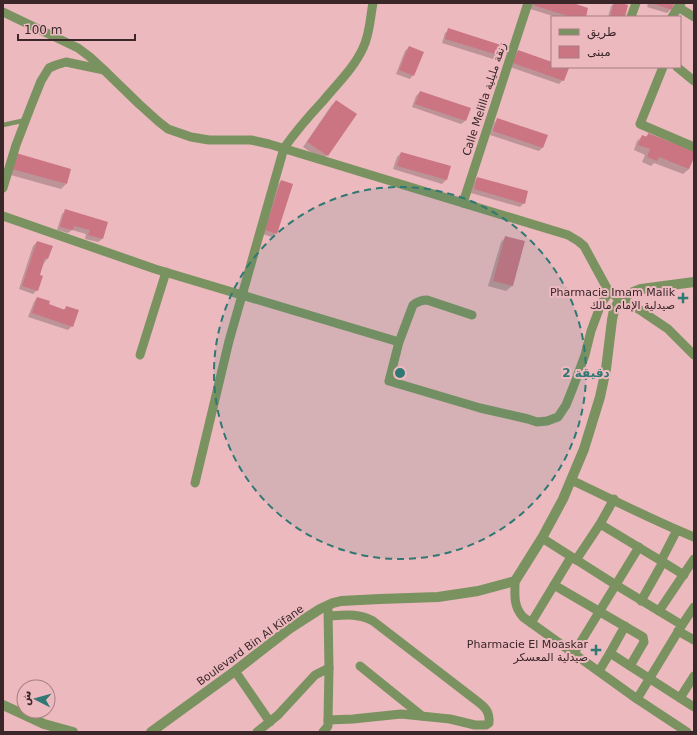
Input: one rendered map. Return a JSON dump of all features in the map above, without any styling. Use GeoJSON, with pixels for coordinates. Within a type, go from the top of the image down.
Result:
{"type":"FeatureCollection","features":[{"type":"Feature","properties":{"kind":"street"},"geometry":{"type":"LineString","coordinates":[[195,483],[229,341],[284,148],[294,134],[357,60],[368,35],[373,3]]}},
{"type":"Feature","properties":{"kind":"street","name":"Calle Melilla زنقة مليلية"},"geometry":{"type":"LineString","coordinates":[[463,203],[528,3]]}},
{"type":"Feature","properties":{"kind":"street"},"geometry":{"type":"LineString","coordinates":[[631,16],[636,3]]}},
{"type":"Feature","properties":{"kind":"street"},"geometry":{"type":"LineString","coordinates":[[673,16],[679,5],[694,17]]}},
{"type":"Feature","properties":{"kind":"street"},"geometry":{"type":"LineString","coordinates":[[3,12],[78,48],[90,57],[139,104],[168,129],[190,137],[210,140],[251,140],[270,144],[568,235],[584,246],[609,292],[640,310],[668,329],[694,355]]}},
{"type":"Feature","properties":{"kind":"street"},"geometry":{"type":"LineString","coordinates":[[66,62],[78,48]]}},
{"type":"Feature","properties":{"kind":"street"},"geometry":{"type":"LineString","coordinates":[[3,188],[38,87],[49,68],[66,62],[104,70]]}},
{"type":"Feature","properties":{"kind":"street"},"geometry":{"type":"LineString","coordinates":[[663,68],[640,124],[694,147]]}},
{"type":"Feature","properties":{"kind":"street"},"geometry":{"type":"LineString","coordinates":[[678,68],[694,81]]}},
{"type":"Feature","properties":{"kind":"street"},"geometry":{"type":"LineString","coordinates":[[3,216],[166,272],[399,342]]}},
{"type":"Feature","properties":{"kind":"street"},"geometry":{"type":"LineString","coordinates":[[140,354],[166,272]]}},
{"type":"Feature","properties":{"kind":"street"},"geometry":{"type":"LineString","coordinates":[[687,732],[531,623],[516,608],[515,581],[542,538],[563,499],[584,449],[600,397],[606,369],[614,310],[620,299],[641,288],[694,282]]}},
{"type":"Feature","properties":{"kind":"street"},"geometry":{"type":"LineString","coordinates":[[472,315],[427,300],[413,305],[399,342],[389,381],[480,408],[528,418],[537,422],[548,421],[558,417],[566,405],[585,355],[596,316],[601,304],[609,292]]}},
{"type":"Feature","properties":{"kind":"street"},"geometry":{"type":"LineString","coordinates":[[571,480],[614,499],[664,525],[694,537]]}},
{"type":"Feature","properties":{"kind":"street"},"geometry":{"type":"LineString","coordinates":[[531,623],[554,585],[600,524],[614,499]]}},
{"type":"Feature","properties":{"kind":"street"},"geometry":{"type":"LineString","coordinates":[[600,524],[684,574]]}},
{"type":"Feature","properties":{"kind":"street"},"geometry":{"type":"LineString","coordinates":[[641,601],[677,530]]}},
{"type":"Feature","properties":{"kind":"street"},"geometry":{"type":"LineString","coordinates":[[542,538],[573,559],[659,611],[694,640]]}},
{"type":"Feature","properties":{"kind":"street"},"geometry":{"type":"LineString","coordinates":[[574,653],[639,548]]}},
{"type":"Feature","properties":{"kind":"street"},"geometry":{"type":"LineString","coordinates":[[659,611],[694,559]]}},
{"type":"Feature","properties":{"kind":"street","name":"Boulevard Bin Al Kifane"},"geometry":{"type":"LineString","coordinates":[[151,732],[235,671],[289,629],[328,605],[341,601],[456,595],[515,581]]}},
{"type":"Feature","properties":{"kind":"street"},"geometry":{"type":"LineString","coordinates":[[554,585],[643,637],[644,642],[630,666]]}},
{"type":"Feature","properties":{"kind":"street"},"geometry":{"type":"LineString","coordinates":[[323,732],[328,726],[328,605]]}},
{"type":"Feature","properties":{"kind":"street"},"geometry":{"type":"LineString","coordinates":[[638,699],[649,678],[694,607]]}},
{"type":"Feature","properties":{"kind":"street"},"geometry":{"type":"LineString","coordinates":[[328,720],[401,714],[450,719],[475,725],[486,725],[489,723],[488,711],[373,621],[366,617],[356,615],[329,616]]}},
{"type":"Feature","properties":{"kind":"street"},"geometry":{"type":"LineString","coordinates":[[599,671],[625,626]]}},
{"type":"Feature","properties":{"kind":"street"},"geometry":{"type":"LineString","coordinates":[[610,653],[694,707]]}},
{"type":"Feature","properties":{"kind":"street"},"geometry":{"type":"LineString","coordinates":[[360,666],[422,716]]}},
{"type":"Feature","properties":{"kind":"street"},"geometry":{"type":"LineString","coordinates":[[256,732],[278,715],[315,675],[329,668]]}},
{"type":"Feature","properties":{"kind":"street"},"geometry":{"type":"LineString","coordinates":[[235,671],[270,722]]}},
{"type":"Feature","properties":{"kind":"street"},"geometry":{"type":"LineString","coordinates":[[680,698],[694,676]]}},
{"type":"Feature","properties":{"kind":"street"},"geometry":{"type":"LineString","coordinates":[[3,705],[44,724],[73,732]]}},
{"type":"Feature","properties":{"kind":"lane"},"geometry":{"type":"LineString","coordinates":[[3,125],[26,120]]}},
{"type":"Feature","properties":{"kind":"building"},"geometry":{"type":"Polygon","coordinates":[[[534,3],[573,3],[588,8],[586,16],[568,16],[533,5],[534,3]]]}},
{"type":"Feature","properties":{"kind":"building"},"geometry":{"type":"Polygon","coordinates":[[[614,3],[628,5],[625,16],[610,16],[614,3]]]}},
{"type":"Feature","properties":{"kind":"building"},"geometry":{"type":"Polygon","coordinates":[[[652,3],[674,3],[672,10],[652,3]]]}},
{"type":"Feature","properties":{"kind":"building"},"geometry":{"type":"Polygon","coordinates":[[[448,28],[501,45],[498,55],[445,39],[448,28]]]}},
{"type":"Feature","properties":{"kind":"building"},"geometry":{"type":"Polygon","coordinates":[[[409,46],[424,52],[414,76],[399,70],[409,46]]]}},
{"type":"Feature","properties":{"kind":"building"},"geometry":{"type":"Polygon","coordinates":[[[518,50],[551,62],[551,68],[569,68],[564,81],[513,63],[518,50]]]}},
{"type":"Feature","properties":{"kind":"building"},"geometry":{"type":"Polygon","coordinates":[[[420,91],[471,108],[466,121],[415,104],[420,91]]]}},
{"type":"Feature","properties":{"kind":"building"},"geometry":{"type":"Polygon","coordinates":[[[336,100],[357,114],[328,156],[307,142],[336,100]]]}},
{"type":"Feature","properties":{"kind":"building"},"geometry":{"type":"Polygon","coordinates":[[[497,118],[548,135],[543,148],[493,131],[497,118]]]}},
{"type":"Feature","properties":{"kind":"building"},"geometry":{"type":"Polygon","coordinates":[[[648,133],[694,151],[694,158],[689,169],[659,157],[657,161],[647,157],[650,149],[638,145],[642,135],[647,137],[648,133]]]}},
{"type":"Feature","properties":{"kind":"building"},"geometry":{"type":"Polygon","coordinates":[[[401,152],[451,166],[447,180],[397,166],[401,152]]]}},
{"type":"Feature","properties":{"kind":"building"},"geometry":{"type":"Polygon","coordinates":[[[16,153],[71,169],[67,184],[12,169],[16,153]]]}},
{"type":"Feature","properties":{"kind":"building"},"geometry":{"type":"Polygon","coordinates":[[[477,177],[528,191],[525,204],[474,189],[477,177]]]}},
{"type":"Feature","properties":{"kind":"building"},"geometry":{"type":"Polygon","coordinates":[[[281,180],[293,184],[277,234],[265,230],[281,180]]]}},
{"type":"Feature","properties":{"kind":"building"},"geometry":{"type":"Polygon","coordinates":[[[65,209],[108,222],[103,239],[88,235],[90,230],[74,226],[73,230],[60,227],[65,209]]]}},
{"type":"Feature","properties":{"kind":"building"},"geometry":{"type":"Polygon","coordinates":[[[505,236],[525,241],[513,286],[493,281],[505,236]]]}},
{"type":"Feature","properties":{"kind":"building"},"geometry":{"type":"Polygon","coordinates":[[[37,241],[53,246],[48,259],[45,258],[40,275],[43,276],[38,291],[22,286],[37,241]]]}},
{"type":"Feature","properties":{"kind":"building"},"geometry":{"type":"Polygon","coordinates":[[[37,297],[50,301],[49,304],[65,310],[66,306],[79,310],[73,327],[32,313],[37,297]]]}},
{"type":"Feature","properties":{"kind":"place","name":"Pharmacie Imam Malik صيدلية الإمام مالك"},"geometry":{"type":"Point","coordinates":[683,298]}},
{"type":"Feature","properties":{"kind":"place","name":"Pharmacie El Moaskar صيدلية المعسكر"},"geometry":{"type":"Point","coordinates":[596,650]}}]}
